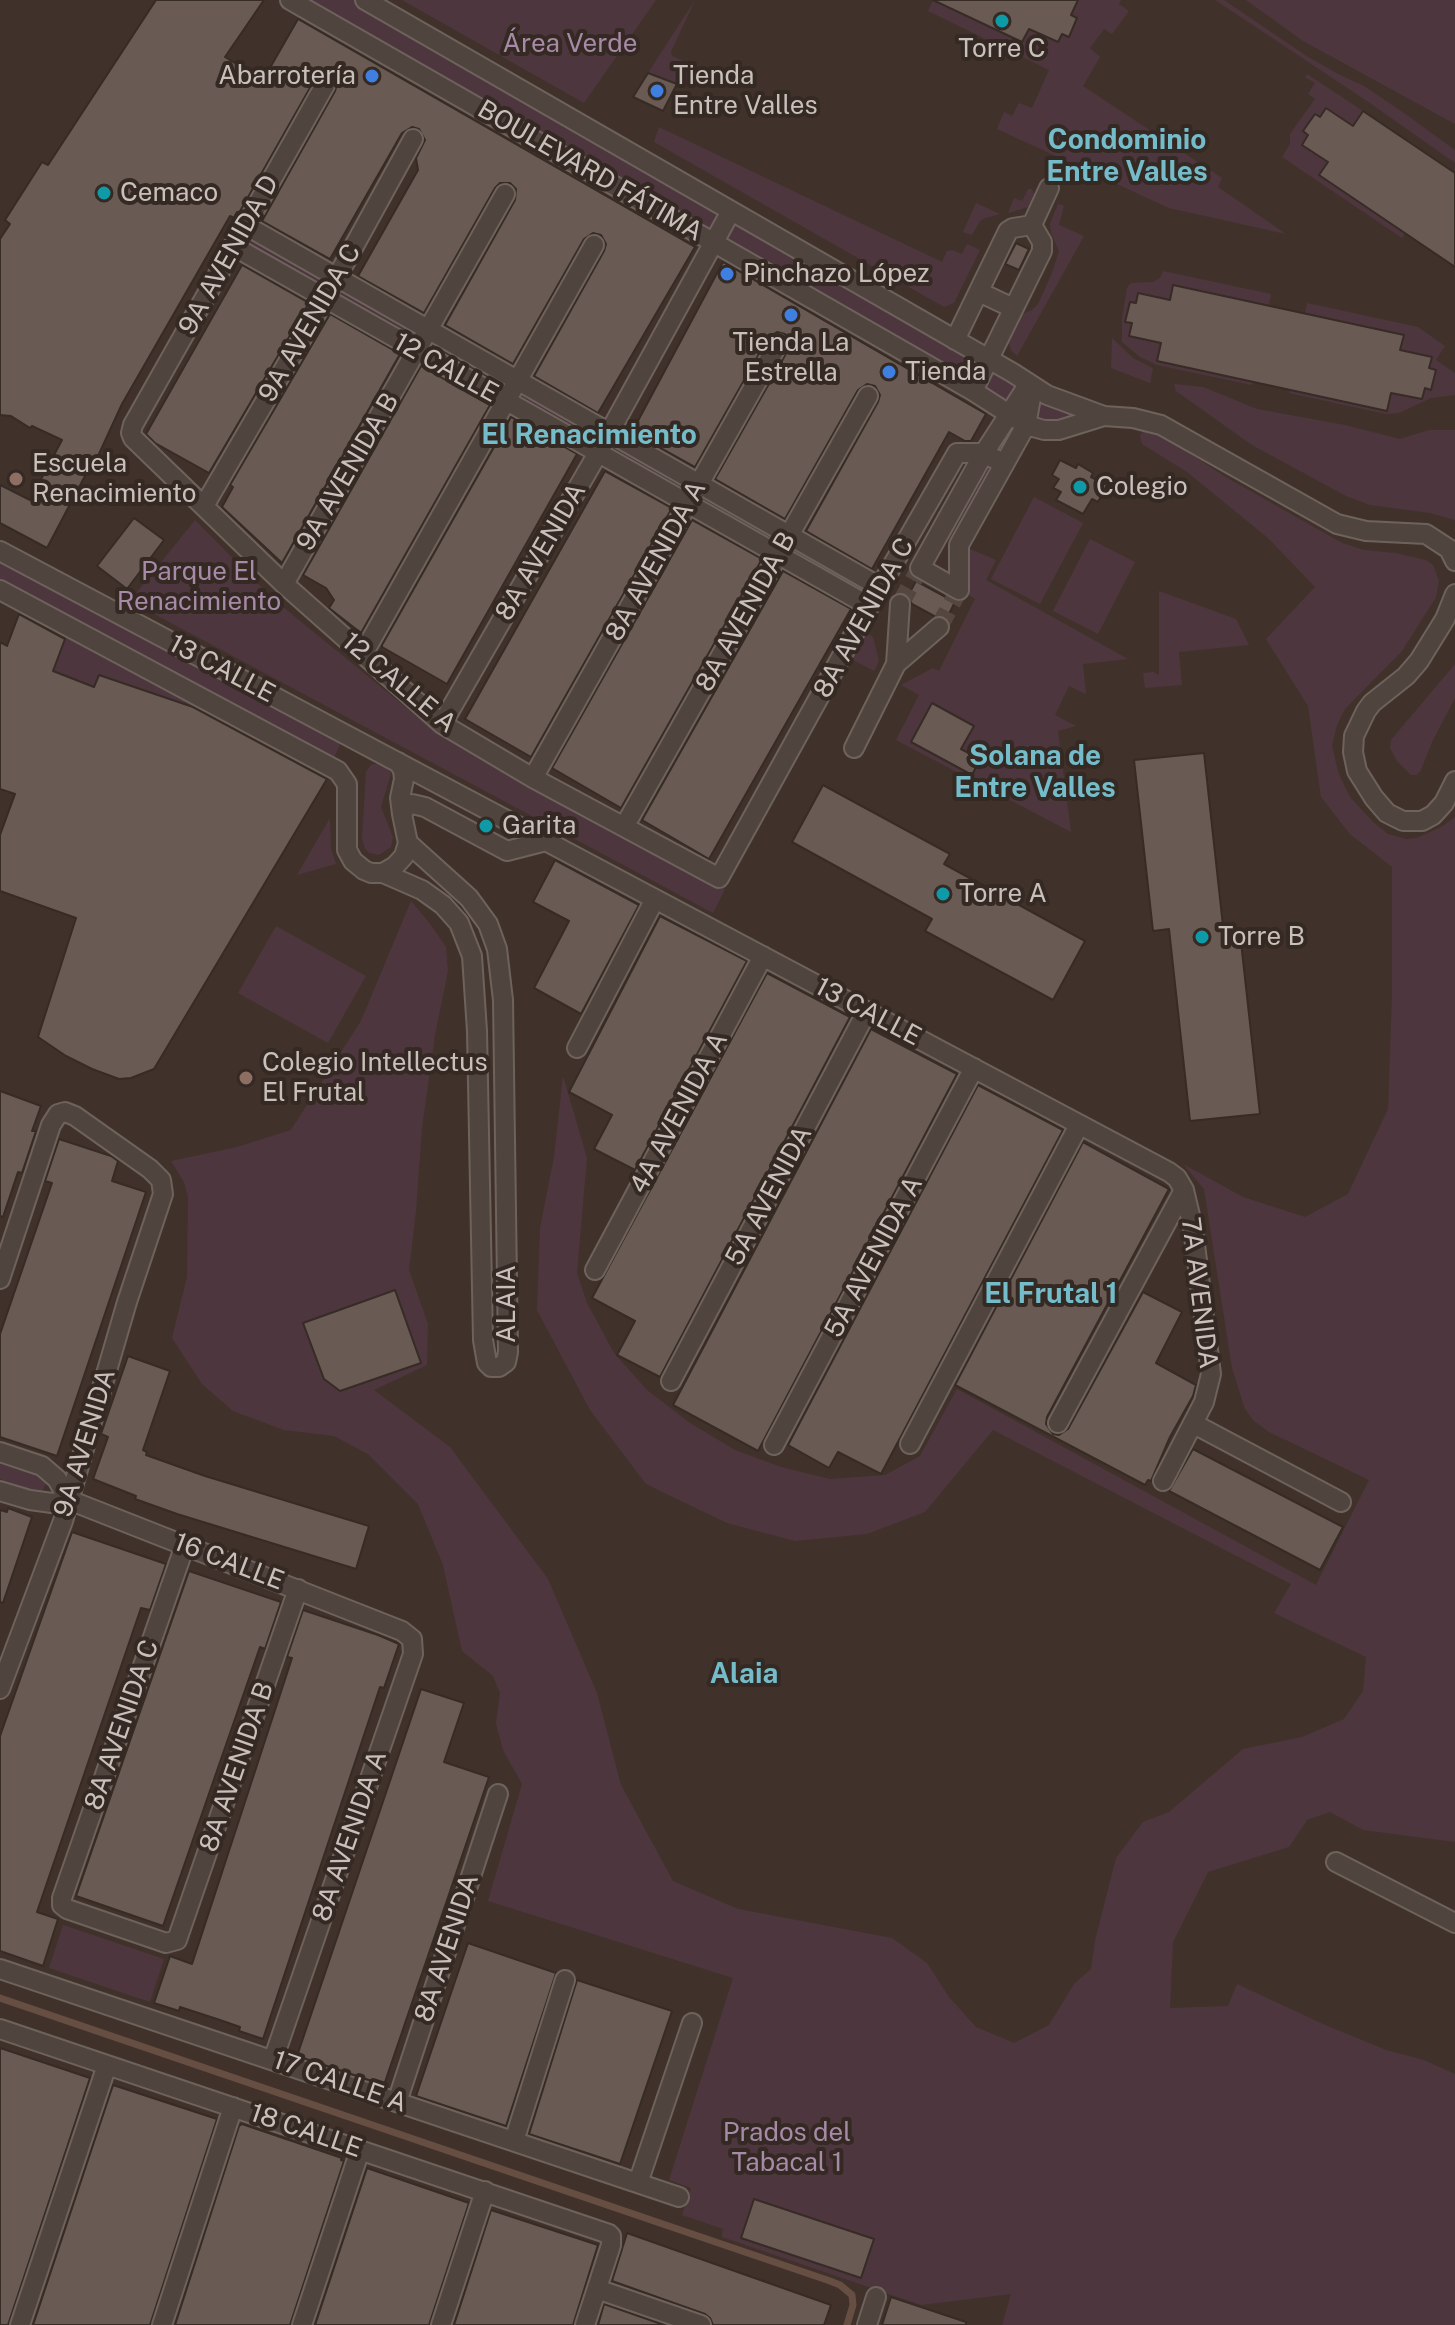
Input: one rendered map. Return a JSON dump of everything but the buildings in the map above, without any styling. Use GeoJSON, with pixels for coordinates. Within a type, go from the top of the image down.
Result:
{"type":"FeatureCollection","features":[{"type":"Feature","properties":{"kind":"street","name":"BOULEVARD FÁTIMA"},"geometry":{"type":"LineString","coordinates":[[290,0],[973,391],[1026,425],[1059,430],[1104,416]]}},
{"type":"Feature","properties":{"kind":"street","name":"BOULEVARD FÁTIMA"},"geometry":{"type":"LineString","coordinates":[[365,0],[1030,386],[1104,416],[1133,418],[1166,427],[1344,526],[1366,531],[1428,535],[1449,549],[1455,561]]}},
{"type":"Feature","properties":{"kind":"street","name":"9A AVENIDA D"},"geometry":{"type":"LineString","coordinates":[[133,425],[325,85]]}},
{"type":"Feature","properties":{"kind":"street","name":"9A AVENIDA C"},"geometry":{"type":"LineString","coordinates":[[204,506],[337,278],[413,139]]}},
{"type":"Feature","properties":{"kind":"street"},"geometry":{"type":"LineString","coordinates":[[1032,225],[1049,188]]}},
{"type":"Feature","properties":{"kind":"street","name":"9A AVENIDA B"},"geometry":{"type":"LineString","coordinates":[[284,584],[505,194]]}},
{"type":"Feature","properties":{"kind":"street","name":"8A AVENIDA"},"geometry":{"type":"LineString","coordinates":[[442,724],[598,452],[731,211]]}},
{"type":"Feature","properties":{"kind":"street"},"geometry":{"type":"LineString","coordinates":[[955,340],[1008,231],[1032,225]]}},
{"type":"Feature","properties":{"kind":"street"},"geometry":{"type":"LineString","coordinates":[[973,391],[1043,248],[1041,238],[1032,225]]}},
{"type":"Feature","properties":{"kind":"street","name":"12 CALLE"},"geometry":{"type":"LineString","coordinates":[[245,226],[880,587]]}},
{"type":"Feature","properties":{"kind":"street"},"geometry":{"type":"LineString","coordinates":[[363,654],[594,245]]}},
{"type":"Feature","properties":{"kind":"street","name":"12 CALLE"},"geometry":{"type":"LineString","coordinates":[[233,246],[869,606]]}},
{"type":"Feature","properties":{"kind":"street"},"geometry":{"type":"LineString","coordinates":[[979,292],[1013,308]]}},
{"type":"Feature","properties":{"kind":"street","name":"8A AVENIDA A"},"geometry":{"type":"LineString","coordinates":[[533,778],[778,344]]}},
{"type":"Feature","properties":{"kind":"street"},"geometry":{"type":"LineString","coordinates":[[1030,386],[1026,425],[959,545],[959,590],[920,568],[984,453],[1030,386]]}},
{"type":"Feature","properties":{"kind":"street","name":"8A AVENIDA B"},"geometry":{"type":"LineString","coordinates":[[624,827],[868,396]]}},
{"type":"Feature","properties":{"kind":"street","name":"12 CALLE A"},"geometry":{"type":"LineString","coordinates":[[133,425],[133,438],[284,584],[442,724],[533,778],[719,878]]}},
{"type":"Feature","properties":{"kind":"street","name":"8A AVENIDA C"},"geometry":{"type":"LineString","coordinates":[[719,878],[957,453],[984,453]]}},
{"type":"Feature","properties":{"kind":"street"},"geometry":{"type":"LineString","coordinates":[[984,453],[1004,464]]}},
{"type":"Feature","properties":{"kind":"street"},"geometry":{"type":"LineString","coordinates":[[939,533],[959,545]]}},
{"type":"Feature","properties":{"kind":"street","name":"13 CALLE"},"geometry":{"type":"LineString","coordinates":[[0,551],[350,758],[398,762],[1169,1172],[1184,1190]]}},
{"type":"Feature","properties":{"kind":"street","name":"13 CALLE"},"geometry":{"type":"LineString","coordinates":[[0,590],[330,766],[350,758]]}},
{"type":"Feature","properties":{"kind":"street"},"geometry":{"type":"LineString","coordinates":[[1455,594],[1445,619],[1419,661],[1399,683],[1369,706],[1358,725],[1353,746],[1357,771],[1374,798],[1387,813],[1403,821],[1422,821],[1433,815],[1444,803],[1455,781]]}},
{"type":"Feature","properties":{"kind":"street"},"geometry":{"type":"LineString","coordinates":[[896,664],[900,604]]}},
{"type":"Feature","properties":{"kind":"street"},"geometry":{"type":"LineString","coordinates":[[854,748],[896,664],[939,627]]}},
{"type":"Feature","properties":{"kind":"street"},"geometry":{"type":"LineString","coordinates":[[350,758],[347,784],[349,856],[371,873],[383,873],[395,866],[408,843],[400,798],[403,770],[398,762]]}},
{"type":"Feature","properties":{"kind":"street"},"geometry":{"type":"LineString","coordinates":[[402,814],[406,807],[419,805],[507,851],[546,841]]}},
{"type":"Feature","properties":{"kind":"street","name":"ALAIA"},"geometry":{"type":"LineString","coordinates":[[383,873],[422,890],[443,905],[459,923],[472,956],[477,1031],[483,1340],[487,1363],[491,1367],[499,1367],[506,1362],[508,1352],[501,970],[494,935],[482,915],[469,898],[408,843]]}},
{"type":"Feature","properties":{"kind":"street"},"geometry":{"type":"LineString","coordinates":[[577,1048],[655,899]]}},
{"type":"Feature","properties":{"kind":"street","name":"4A AVENIDA A"},"geometry":{"type":"LineString","coordinates":[[595,1270],[763,956]]}},
{"type":"Feature","properties":{"kind":"street","name":"5A AVENIDA"},"geometry":{"type":"LineString","coordinates":[[671,1381],[867,1011]]}},
{"type":"Feature","properties":{"kind":"street","name":"5A AVENIDA A"},"geometry":{"type":"LineString","coordinates":[[774,1445],[974,1068]]}},
{"type":"Feature","properties":{"kind":"street","name":"9A AVENIDA"},"geometry":{"type":"LineString","coordinates":[[0,1279],[55,1116],[65,1112],[75,1116],[154,1172],[163,1184],[163,1194],[127,1302],[63,1521],[0,1689]]}},
{"type":"Feature","properties":{"kind":"street"},"geometry":{"type":"LineString","coordinates":[[910,1444],[1079,1125]]}},
{"type":"Feature","properties":{"kind":"street"},"geometry":{"type":"LineString","coordinates":[[1058,1423],[1184,1190]]}},
{"type":"Feature","properties":{"kind":"street","name":"7A AVENIDA"},"geometry":{"type":"LineString","coordinates":[[1163,1481],[1194,1424],[1208,1389],[1211,1364],[1193,1228],[1184,1190]]}},
{"type":"Feature","properties":{"kind":"street"},"geometry":{"type":"LineString","coordinates":[[1194,1424],[1341,1502]]}},
{"type":"Feature","properties":{"kind":"street"},"geometry":{"type":"LineString","coordinates":[[0,1452],[42,1466],[57,1479],[69,1500]]}},
{"type":"Feature","properties":{"kind":"street","name":"16 CALLE"},"geometry":{"type":"LineString","coordinates":[[0,1491],[52,1503],[69,1500],[388,1626]]}},
{"type":"Feature","properties":{"kind":"street","name":"8A AVENIDA C"},"geometry":{"type":"LineString","coordinates":[[174,1942],[166,1943],[67,1909],[62,1905],[62,1898],[185,1545]]}},
{"type":"Feature","properties":{"kind":"street","name":"8A AVENIDA B"},"geometry":{"type":"LineString","coordinates":[[174,1942],[179,1937],[298,1589]]}},
{"type":"Feature","properties":{"kind":"street","name":"8A AVENIDA A"},"geometry":{"type":"LineString","coordinates":[[273,2060],[413,1654],[411,1636],[388,1626]]}},
{"type":"Feature","properties":{"kind":"street","name":"8A AVENIDA"},"geometry":{"type":"LineString","coordinates":[[397,2102],[498,1794]]}},
{"type":"Feature","properties":{"kind":"street"},"geometry":{"type":"LineString","coordinates":[[1336,1862],[1455,1923]]}},
{"type":"Feature","properties":{"kind":"street","name":"17 CALLE A"},"geometry":{"type":"LineString","coordinates":[[0,1969],[679,2197]]}},
{"type":"Feature","properties":{"kind":"street"},"geometry":{"type":"LineString","coordinates":[[514,2141],[565,1980]]}},
{"type":"Feature","properties":{"kind":"street"},"geometry":{"type":"LineString","coordinates":[[638,2183],[692,2023]]}},
{"type":"Feature","properties":{"kind":"street","name":"18 CALLE"},"geometry":{"type":"LineString","coordinates":[[0,2029],[611,2236],[597,2289]]}},
{"type":"Feature","properties":{"kind":"street"},"geometry":{"type":"LineString","coordinates":[[20,2325],[107,2065]]}},
{"type":"Feature","properties":{"kind":"street"},"geometry":{"type":"LineString","coordinates":[[162,2325],[233,2107]]}},
{"type":"Feature","properties":{"kind":"street"},"geometry":{"type":"LineString","coordinates":[[302,2325],[360,2150]]}},
{"type":"Feature","properties":{"kind":"street"},"geometry":{"type":"LineString","coordinates":[[441,2325],[485,2191]]}},
{"type":"Feature","properties":{"kind":"street"},"geometry":{"type":"LineString","coordinates":[[585,2325],[597,2289],[701,2325]]}},
{"type":"Feature","properties":{"kind":"street"},"geometry":{"type":"LineString","coordinates":[[867,2325],[876,2297]]}},
{"type":"Feature","properties":{"kind":"green space"},"geometry":{"type":"Polygon","coordinates":[[[290,0],[364,0],[1013,373],[1104,416],[1026,426],[959,545],[939,533],[1009,414],[290,0]]]}},
{"type":"Feature","properties":{"kind":"green space","name":"Área Verde"},"geometry":{"type":"Polygon","coordinates":[[[402,0],[656,0],[584,103],[402,0]]]}},
{"type":"Feature","properties":{"kind":"green space"},"geometry":{"type":"Polygon","coordinates":[[[695,0],[671,52],[672,56],[693,65],[684,87],[648,73],[695,0]]]}},
{"type":"Feature","properties":{"kind":"green space"},"geometry":{"type":"Polygon","coordinates":[[[933,0],[1022,42],[1029,29],[1058,42],[1062,34],[1069,36],[1077,18],[1071,15],[1077,3],[1070,0],[1121,0],[1119,4],[1129,11],[1112,34],[1104,29],[1090,48],[1100,57],[1083,86],[1222,178],[1218,187],[1286,234],[1169,208],[997,129],[1004,112],[1012,116],[1019,103],[1032,108],[1049,70],[928,11],[933,0]]]}},
{"type":"Feature","properties":{"kind":"green space"},"geometry":{"type":"Polygon","coordinates":[[[1215,0],[1224,0],[1308,57],[1364,86],[1404,113],[1455,150],[1455,163],[1367,101],[1215,0]]]}},
{"type":"Feature","properties":{"kind":"green space"},"geometry":{"type":"Polygon","coordinates":[[[1246,0],[1455,0],[1455,124],[1303,41],[1246,0]]]}},
{"type":"Feature","properties":{"kind":"green space"},"geometry":{"type":"Polygon","coordinates":[[[1307,74],[1363,111],[1353,126],[1314,114],[1303,130],[1308,135],[1302,145],[1328,162],[1405,233],[1402,238],[1282,157],[1290,144],[1290,134],[1315,99],[1308,94],[1315,83],[1305,77],[1307,74]]]}},
{"type":"Feature","properties":{"kind":"green space"},"geometry":{"type":"Polygon","coordinates":[[[659,127],[942,262],[947,251],[962,254],[967,244],[980,250],[954,303],[944,307],[654,142],[659,127]]]}},
{"type":"Feature","properties":{"kind":"green space"},"geometry":{"type":"Polygon","coordinates":[[[1028,189],[1032,189],[1034,194],[1028,207],[1008,213],[1014,198],[1022,201],[1028,189]]]}},
{"type":"Feature","properties":{"kind":"green space"},"geometry":{"type":"Polygon","coordinates":[[[976,203],[1000,214],[980,221],[972,235],[963,232],[976,203]]]}},
{"type":"Feature","properties":{"kind":"green space"},"geometry":{"type":"Polygon","coordinates":[[[1058,204],[1064,206],[1059,225],[1084,236],[1017,356],[1007,339],[1020,315],[1038,304],[1052,273],[1059,251],[1050,224],[1058,204]]]}},
{"type":"Feature","properties":{"kind":"green space"},"geometry":{"type":"Polygon","coordinates":[[[245,225],[430,329],[417,351],[233,246],[245,225]]]}},
{"type":"Feature","properties":{"kind":"green space"},"geometry":{"type":"Polygon","coordinates":[[[1163,271],[1271,294],[1269,306],[1173,286],[1170,300],[1129,302],[1125,321],[1132,323],[1130,336],[1161,343],[1157,361],[1253,382],[1252,385],[1157,365],[1140,357],[1122,342],[1127,288],[1131,283],[1153,282],[1160,278],[1163,271]]]}},
{"type":"Feature","properties":{"kind":"green space"},"geometry":{"type":"Polygon","coordinates":[[[1307,303],[1418,327],[1445,346],[1436,360],[1455,373],[1455,395],[1431,398],[1399,413],[1386,414],[1289,393],[1290,390],[1387,411],[1391,393],[1422,399],[1425,388],[1431,389],[1436,370],[1429,368],[1431,357],[1400,350],[1404,336],[1305,314],[1307,303]]]}},
{"type":"Feature","properties":{"kind":"green space"},"geometry":{"type":"Polygon","coordinates":[[[1112,338],[1133,358],[1153,368],[1150,383],[1111,368],[1112,338]]]}},
{"type":"Feature","properties":{"kind":"green space"},"geometry":{"type":"Polygon","coordinates":[[[518,379],[880,587],[869,606],[505,401],[518,379]]]}},
{"type":"Feature","properties":{"kind":"green space"},"geometry":{"type":"Polygon","coordinates":[[[1174,384],[1203,387],[1257,409],[1345,425],[1400,439],[1429,430],[1455,430],[1455,520],[1430,513],[1370,505],[1346,496],[1252,445],[1176,391],[1174,384]]]}},
{"type":"Feature","properties":{"kind":"green space","name":"Prados del Tabacal 1"},"geometry":{"type":"Polygon","coordinates":[[[1145,429],[1154,430],[1224,476],[1342,543],[1364,550],[1426,560],[1433,565],[1439,581],[1436,597],[1402,651],[1345,709],[1332,745],[1338,772],[1350,797],[1388,834],[1406,839],[1417,838],[1455,817],[1455,1842],[1363,1830],[1330,1812],[1307,1820],[1289,1847],[1208,1872],[1173,1942],[1170,2008],[1228,2006],[1237,1984],[1323,2024],[1455,2074],[1455,2325],[1002,2325],[1011,2294],[921,2305],[722,2237],[723,2229],[682,2215],[691,2188],[669,2180],[733,1978],[488,1901],[522,1784],[503,1750],[496,1723],[500,1693],[493,1676],[462,1651],[443,1565],[418,1504],[368,1454],[334,1436],[284,1430],[233,1411],[202,1384],[172,1338],[187,1277],[188,1197],[184,1182],[171,1161],[237,1147],[291,1130],[361,1021],[411,901],[446,947],[448,971],[422,1128],[409,1270],[428,1324],[427,1365],[374,1390],[450,1447],[548,1579],[597,1693],[621,1785],[673,1881],[738,1909],[892,1938],[927,1963],[949,1997],[976,2027],[1014,2043],[1049,2025],[1074,1984],[1091,1969],[1116,1858],[1143,1822],[1169,1812],[1243,1749],[1302,1737],[1344,1719],[1363,1691],[1366,1657],[1274,1613],[1291,1584],[993,1430],[925,1512],[867,1534],[795,1541],[727,1523],[646,1484],[590,1410],[537,1310],[540,1228],[554,1157],[563,1076],[587,1158],[577,1273],[587,1303],[614,1353],[647,1390],[690,1423],[735,1450],[781,1467],[830,1479],[885,1475],[920,1456],[957,1389],[1316,1585],[1369,1480],[1269,1432],[1254,1421],[1245,1409],[1232,1368],[1204,1189],[1183,1164],[1243,1197],[1305,1217],[1348,1194],[1388,1109],[1392,867],[1350,834],[1321,797],[1308,706],[1266,639],[1315,587],[1268,538],[1187,472],[1142,444],[1140,435],[1145,429]]]}},
{"type":"Feature","properties":{"kind":"green space"},"geometry":{"type":"Polygon","coordinates":[[[1034,497],[1083,523],[1040,604],[991,579],[1034,497]]]}},
{"type":"Feature","properties":{"kind":"green space","name":"Parque El Renacimiento"},"geometry":{"type":"Polygon","coordinates":[[[195,520],[272,598],[430,727],[725,889],[713,913],[130,601],[195,520]]]}},
{"type":"Feature","properties":{"kind":"green space"},"geometry":{"type":"Polygon","coordinates":[[[1090,539],[1135,562],[1098,634],[1053,611],[1090,539]]]}},
{"type":"Feature","properties":{"kind":"green space"},"geometry":{"type":"Polygon","coordinates":[[[970,549],[996,560],[986,580],[1128,659],[1083,664],[1086,694],[1069,686],[1055,715],[1076,726],[1058,731],[1071,832],[896,740],[919,695],[901,685],[933,668],[939,671],[975,599],[969,595],[970,549]]]}},
{"type":"Feature","properties":{"kind":"green space"},"geometry":{"type":"Polygon","coordinates":[[[0,551],[345,734],[330,766],[0,590],[0,551]]]}},
{"type":"Feature","properties":{"kind":"green space"},"geometry":{"type":"Polygon","coordinates":[[[1159,591],[1236,619],[1249,645],[1179,652],[1182,685],[1145,688],[1143,673],[1159,675],[1159,591]]]}},
{"type":"Feature","properties":{"kind":"green space"},"geometry":{"type":"Polygon","coordinates":[[[864,631],[873,637],[879,661],[874,671],[853,660],[864,631]]]}},
{"type":"Feature","properties":{"kind":"green space"},"geometry":{"type":"Polygon","coordinates":[[[66,636],[215,714],[100,675],[94,687],[53,671],[66,636]]]}},
{"type":"Feature","properties":{"kind":"green space"},"geometry":{"type":"Polygon","coordinates":[[[1455,664],[1455,698],[1421,770],[1417,775],[1411,775],[1397,761],[1390,748],[1391,740],[1455,664]]]}},
{"type":"Feature","properties":{"kind":"green space"},"geometry":{"type":"Polygon","coordinates":[[[379,763],[387,766],[391,773],[381,807],[393,837],[391,847],[379,855],[369,853],[362,839],[366,772],[371,765],[379,763]]]}},
{"type":"Feature","properties":{"kind":"green space"},"geometry":{"type":"Polygon","coordinates":[[[330,818],[331,849],[336,864],[297,875],[330,818]]]}},
{"type":"Feature","properties":{"kind":"green space"},"geometry":{"type":"Polygon","coordinates":[[[276,926],[366,976],[328,1043],[238,993],[276,926]]]}},
{"type":"Feature","properties":{"kind":"green space"},"geometry":{"type":"Polygon","coordinates":[[[0,1461],[48,1478],[42,1493],[0,1479],[0,1461]]]}},
{"type":"Feature","properties":{"kind":"green space"},"geometry":{"type":"Polygon","coordinates":[[[63,1925],[164,1959],[150,2002],[49,1968],[63,1925]]]}},
{"type":"Feature","properties":{"kind":"waterway"},"geometry":{"type":"LineString","coordinates":[[0,1998],[830,2281],[852,2295],[853,2305],[847,2325]]}},
{"type":"Feature","properties":{"kind":"tunnel"},"geometry":{"type":"LineString","coordinates":[[900,604],[920,568]]}},
{"type":"Feature","properties":{"kind":"tunnel"},"geometry":{"type":"LineString","coordinates":[[939,627],[959,590]]}},
{"type":"Feature","properties":{"kind":"place","name":"Torre C"},"geometry":{"type":"Point","coordinates":[1002,21]}},
{"type":"Feature","properties":{"kind":"place","name":"Abarrotería"},"geometry":{"type":"Point","coordinates":[372,76]}},
{"type":"Feature","properties":{"kind":"place","name":"Tienda Entre Valles"},"geometry":{"type":"Point","coordinates":[657,91]}},
{"type":"Feature","properties":{"kind":"place","name":"Cemaco"},"geometry":{"type":"Point","coordinates":[104,193]}},
{"type":"Feature","properties":{"kind":"place","name":"Pinchazo López"},"geometry":{"type":"Point","coordinates":[727,274]}},
{"type":"Feature","properties":{"kind":"place","name":"Tienda La Estrella"},"geometry":{"type":"Point","coordinates":[791,315]}},
{"type":"Feature","properties":{"kind":"place","name":"Tienda"},"geometry":{"type":"Point","coordinates":[889,372]}},
{"type":"Feature","properties":{"kind":"place","name":"Escuela Renacimiento"},"geometry":{"type":"Point","coordinates":[16,479]}},
{"type":"Feature","properties":{"kind":"place","name":"Colegio"},"geometry":{"type":"Point","coordinates":[1080,487]}},
{"type":"Feature","properties":{"kind":"place","name":"Garita"},"geometry":{"type":"Point","coordinates":[486,826]}},
{"type":"Feature","properties":{"kind":"place","name":"Torre A"},"geometry":{"type":"Point","coordinates":[943,894]}},
{"type":"Feature","properties":{"kind":"place","name":"Torre B"},"geometry":{"type":"Point","coordinates":[1202,937]}},
{"type":"Feature","properties":{"kind":"place","name":"Colegio Intellectus El Frutal"},"geometry":{"type":"Point","coordinates":[246,1078]}},
{"type":"Feature","properties":{"kind":"district","name":"Condominio Entre Valles"},"geometry":{"type":"Point","coordinates":[1127,156]}},
{"type":"Feature","properties":{"kind":"district","name":"El Renacimiento"},"geometry":{"type":"Point","coordinates":[589,435]}},
{"type":"Feature","properties":{"kind":"district","name":"Solana de Entre Valles"},"geometry":{"type":"Point","coordinates":[1035,772]}},
{"type":"Feature","properties":{"kind":"district","name":"El Frutal 1"},"geometry":{"type":"Point","coordinates":[1051,1294]}},
{"type":"Feature","properties":{"kind":"district","name":"Alaia"},"geometry":{"type":"Point","coordinates":[744,1674]}}]}
